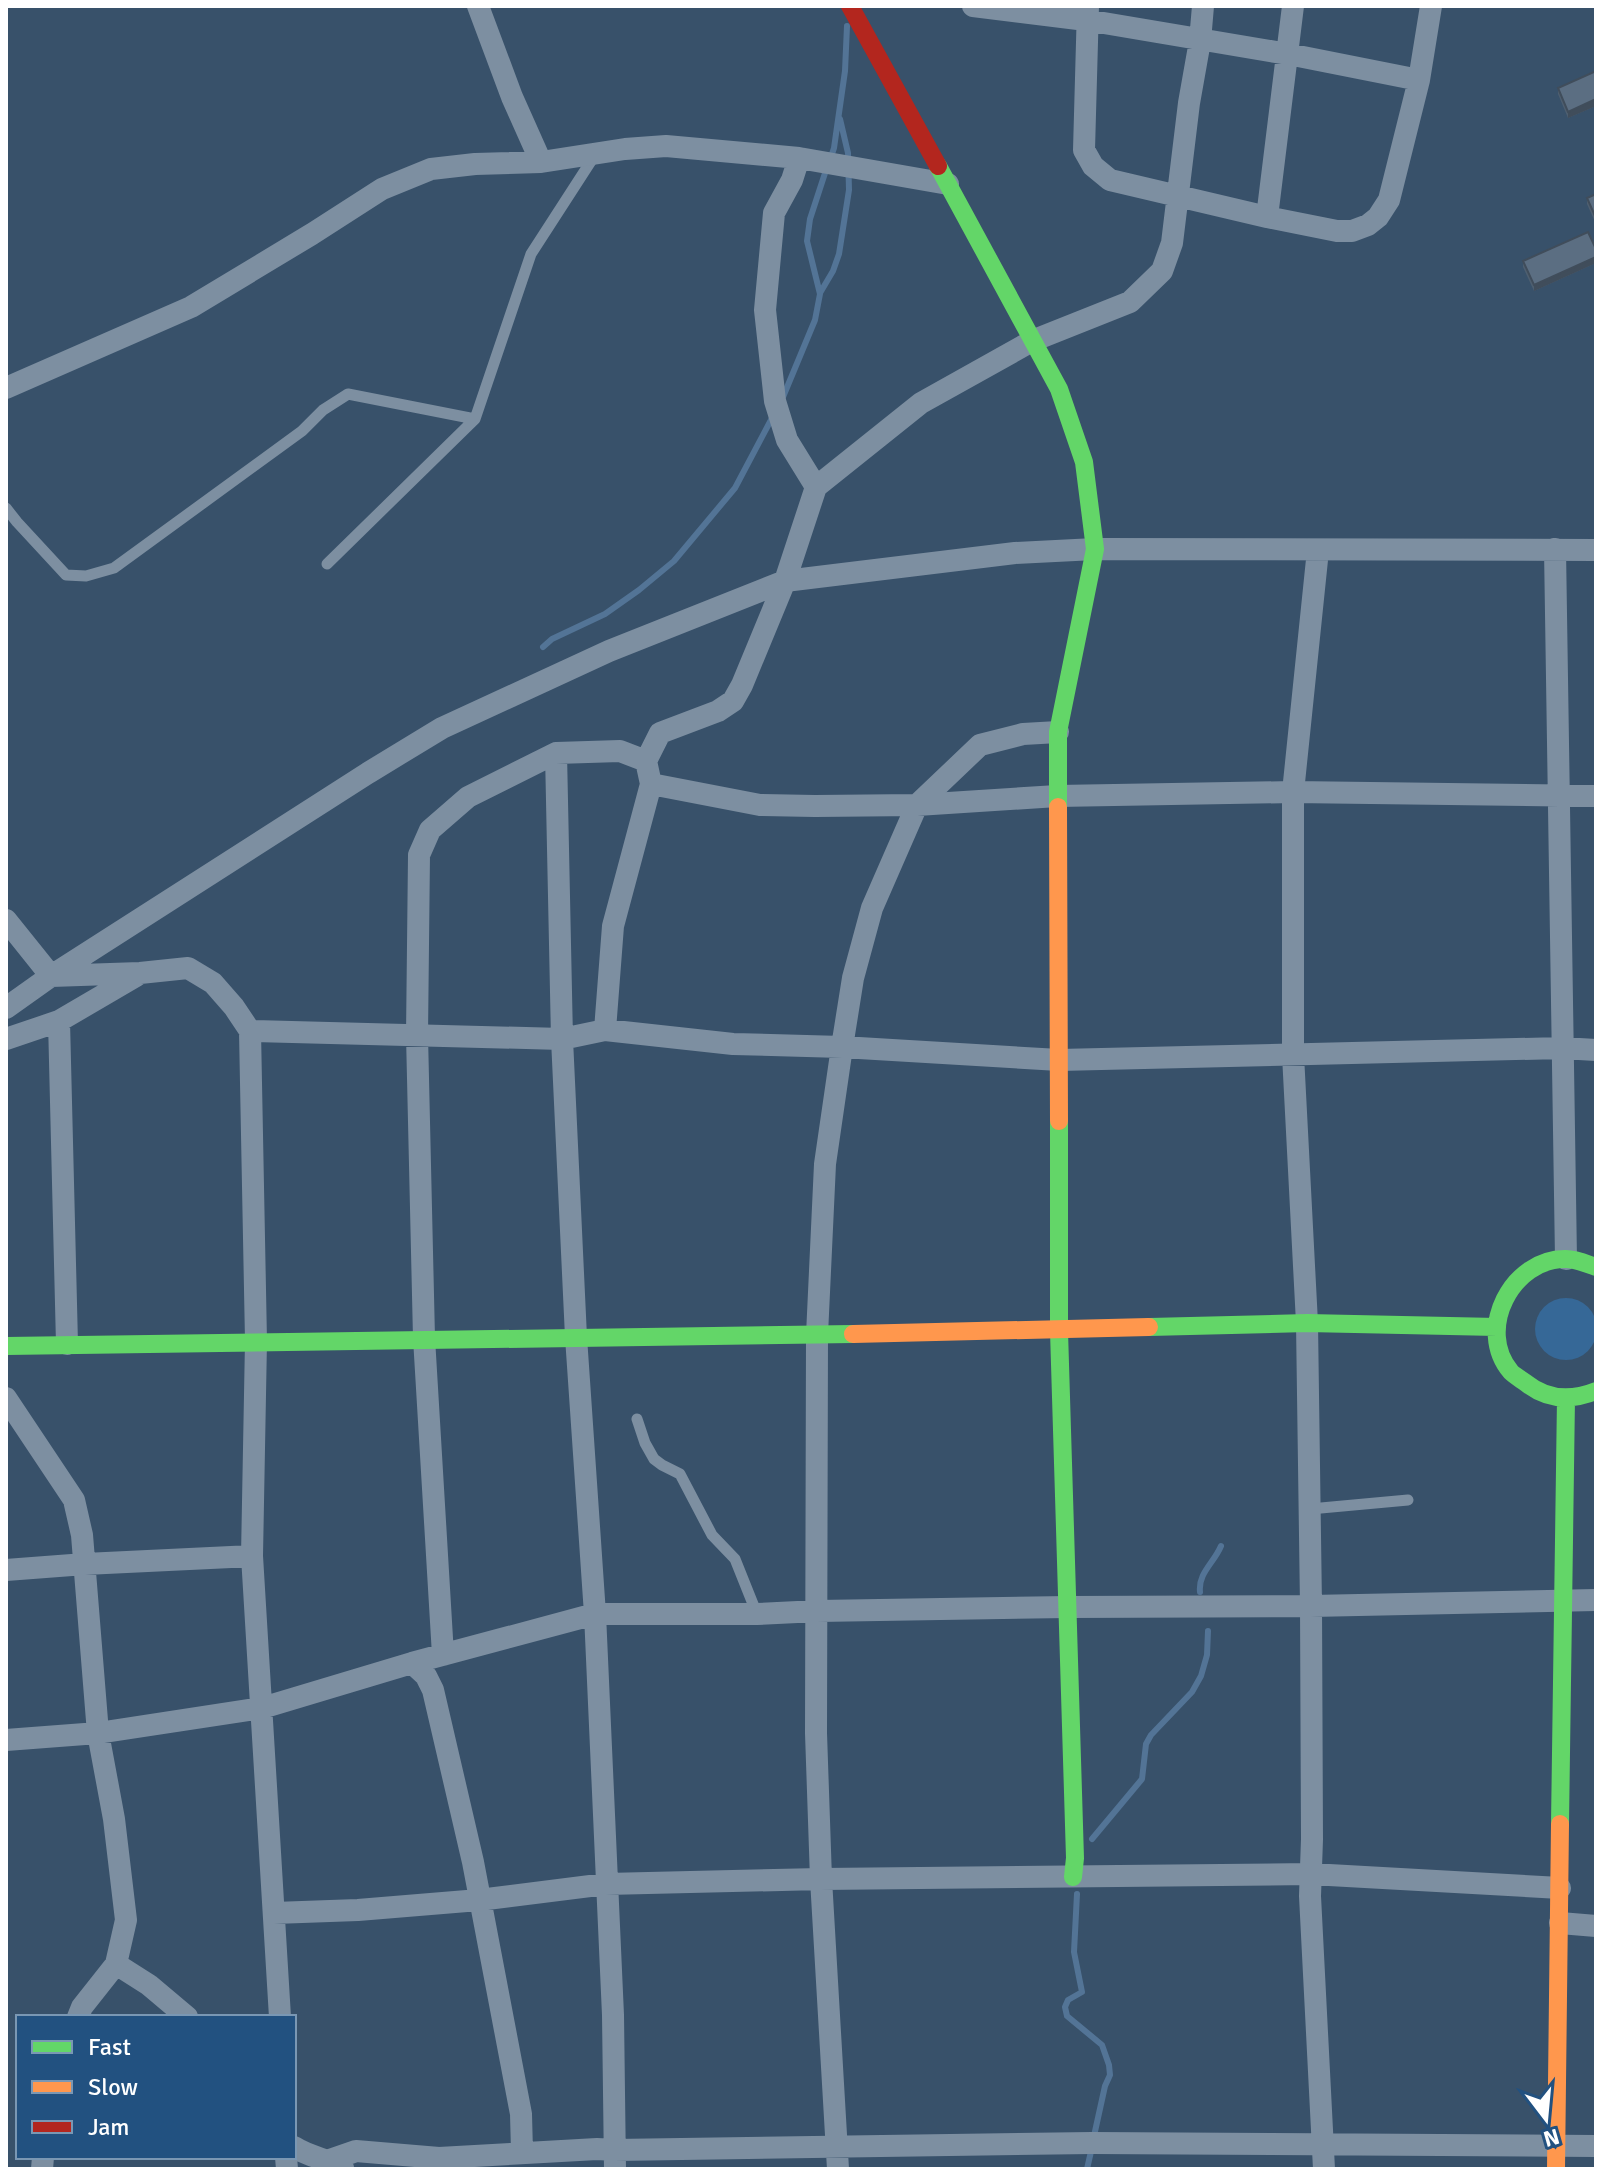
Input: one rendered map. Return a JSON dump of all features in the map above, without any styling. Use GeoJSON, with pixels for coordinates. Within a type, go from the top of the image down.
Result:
{"type":"FeatureCollection","features":[{"type":"Feature","properties":{"kind":"street"},"geometry":{"type":"LineString","coordinates":[[478,6],[512,97],[541,162]]}},
{"type":"Feature","properties":{"kind":"street"},"geometry":{"type":"LineString","coordinates":[[850,6],[1059,389],[1084,462],[1095,549],[1058,732],[1059,1331],[1075,1858],[1073,1877]]}},
{"type":"Feature","properties":{"kind":"street"},"geometry":{"type":"LineString","coordinates":[[979,6],[1087,13],[1200,41],[1288,54],[1419,80]]}},
{"type":"Feature","properties":{"kind":"street"},"geometry":{"type":"LineString","coordinates":[[605,1030],[613,926],[651,784],[646,761],[660,733],[718,711],[733,701],[785,581],[816,487],[921,403],[1032,341],[1130,302],[1162,271],[1172,243],[1203,6]]}},
{"type":"Feature","properties":{"kind":"street"},"geometry":{"type":"LineString","coordinates":[[1267,217],[1293,6]]}},
{"type":"Feature","properties":{"kind":"street"},"geometry":{"type":"LineString","coordinates":[[1087,13],[1084,150],[1093,166],[1110,180],[1267,217],[1337,231],[1352,231],[1378,217],[1389,200],[1419,80],[1431,6]]}},
{"type":"Feature","properties":{"kind":"street"},"geometry":{"type":"LineString","coordinates":[[6,388],[191,307],[382,189],[431,169],[541,162],[666,146],[799,158],[948,184]]}},
{"type":"Feature","properties":{"kind":"street"},"geometry":{"type":"LineString","coordinates":[[799,158],[792,180],[774,213],[765,310],[775,401],[787,440],[816,487]]}},
{"type":"Feature","properties":{"kind":"street"},"geometry":{"type":"LineString","coordinates":[[6,1008],[51,976],[442,728],[609,651],[785,581],[1015,553],[1095,549],[1596,550]]}},
{"type":"Feature","properties":{"kind":"street"},"geometry":{"type":"LineString","coordinates":[[1555,549],[1566,1259]]}},
{"type":"Feature","properties":{"kind":"street"},"geometry":{"type":"LineString","coordinates":[[1318,550],[1293,792],[1293,1055],[1307,1323],[1311,1606],[1310,1896],[1324,2169]]}},
{"type":"Feature","properties":{"kind":"street"},"geometry":{"type":"LineString","coordinates":[[838,2158],[821,1879],[816,1733],[817,1335],[825,1164],[842,1047],[853,978],[872,908],[917,805],[980,745],[1023,734],[1058,732]]}},
{"type":"Feature","properties":{"kind":"street"},"geometry":{"type":"LineString","coordinates":[[433,1690],[440,1656],[424,1338],[417,1035],[419,855],[430,830],[468,797],[556,753],[620,751],[646,761]]}},
{"type":"Feature","properties":{"kind":"street"},"geometry":{"type":"LineString","coordinates":[[556,753],[562,1039],[576,1337],[595,1614],[613,2015],[615,2160]]}},
{"type":"Feature","properties":{"kind":"street"},"geometry":{"type":"LineString","coordinates":[[651,784],[760,805],[917,805],[1057,796],[1293,792],[1596,796]]}},
{"type":"Feature","properties":{"kind":"street"},"geometry":{"type":"LineString","coordinates":[[6,920],[51,976]]}},
{"type":"Feature","properties":{"kind":"street"},"geometry":{"type":"LineString","coordinates":[[51,976],[188,968],[213,983],[250,1031],[256,1341],[252,1556],[280,2015]]}},
{"type":"Feature","properties":{"kind":"street"},"geometry":{"type":"LineString","coordinates":[[6,1039],[59,1021],[140,973]]}},
{"type":"Feature","properties":{"kind":"street"},"geometry":{"type":"LineString","coordinates":[[59,1021],[67,1344]]}},
{"type":"Feature","properties":{"kind":"street"},"geometry":{"type":"LineString","coordinates":[[250,1031],[562,1039],[605,1030],[733,1044],[1059,1060],[1562,1048],[1596,1050]]}},
{"type":"Feature","properties":{"kind":"street"},"geometry":{"type":"LineString","coordinates":[[1596,1267],[1588,1262],[1566,1259],[1544,1262],[1525,1272],[1509,1287],[1499,1307],[1497,1327],[1499,1350],[1509,1370],[1524,1385],[1544,1395],[1566,1398],[1596,1391]]}},
{"type":"Feature","properties":{"kind":"street"},"geometry":{"type":"LineString","coordinates":[[6,1346],[1059,1331],[1307,1323],[1497,1327]]}},
{"type":"Feature","properties":{"kind":"street"},"geometry":{"type":"LineString","coordinates":[[6,1398],[74,1500],[82,1535],[98,1733],[114,1819],[126,1920],[116,1964],[79,2015]]}},
{"type":"Feature","properties":{"kind":"street"},"geometry":{"type":"LineString","coordinates":[[1556,2169],[1566,1398]]}},
{"type":"Feature","properties":{"kind":"street"},"geometry":{"type":"LineString","coordinates":[[6,1570],[252,1556]]}},
{"type":"Feature","properties":{"kind":"street"},"geometry":{"type":"LineString","coordinates":[[6,1740],[98,1733],[262,1708],[412,1663],[595,1614],[1596,1600]]}},
{"type":"Feature","properties":{"kind":"street"},"geometry":{"type":"LineString","coordinates":[[412,1663],[426,1676],[433,1690],[473,1862],[521,2114],[522,2152]]}},
{"type":"Feature","properties":{"kind":"street"},"geometry":{"type":"LineString","coordinates":[[274,1913],[479,1900],[606,1884],[821,1879],[1311,1874],[1560,1888]]}},
{"type":"Feature","properties":{"kind":"street"},"geometry":{"type":"LineString","coordinates":[[1560,1923],[1596,1926]]}},
{"type":"Feature","properties":{"kind":"street"},"geometry":{"type":"LineString","coordinates":[[116,1964],[149,1985],[185,2015]]}},
{"type":"Feature","properties":{"kind":"street"},"geometry":{"type":"LineString","coordinates":[[296,2148],[337,2165],[356,2151],[439,2158],[597,2149],[615,2160],[838,2158],[1092,2143],[1596,2146]]}},
{"type":"Feature","properties":{"kind":"lane"},"geometry":{"type":"LineString","coordinates":[[327,564],[475,419],[531,254],[595,153]]}},
{"type":"Feature","properties":{"kind":"lane"},"geometry":{"type":"LineString","coordinates":[[6,508],[66,575],[86,576],[114,568],[348,394],[475,419]]}},
{"type":"Feature","properties":{"kind":"lane"},"geometry":{"type":"LineString","coordinates":[[637,1419],[654,1459],[680,1474],[712,1535],[735,1559],[757,1614]]}},
{"type":"Feature","properties":{"kind":"lane"},"geometry":{"type":"LineString","coordinates":[[1310,1509],[1408,1500]]}},
{"type":"Feature","properties":{"kind":"shaded area"},"geometry":{"type":"Polygon","coordinates":[[[1566,1298],[1588,1307],[1597,1329],[1588,1351],[1566,1360],[1544,1351],[1535,1329],[1544,1307],[1566,1298]]]}},
{"type":"Feature","properties":{"kind":"building"},"geometry":{"type":"Polygon","coordinates":[[[1596,71],[1596,99],[1568,112],[1558,88],[1596,71]]]}},
{"type":"Feature","properties":{"kind":"building"},"geometry":{"type":"Polygon","coordinates":[[[1596,194],[1596,218],[1587,198],[1596,194]]]}},
{"type":"Feature","properties":{"kind":"building"},"geometry":{"type":"Polygon","coordinates":[[[1588,232],[1596,249],[1596,257],[1534,285],[1523,261],[1588,232]]]}},
{"type":"Feature","properties":{"kind":"waterway"},"geometry":{"type":"LineString","coordinates":[[831,157],[845,71],[847,26]]}},
{"type":"Feature","properties":{"kind":"waterway"},"geometry":{"type":"LineString","coordinates":[[820,293],[839,254],[849,190],[848,153],[840,119]]}},
{"type":"Feature","properties":{"kind":"waterway"},"geometry":{"type":"LineString","coordinates":[[783,397],[815,320],[820,294],[807,241],[810,219],[827,167]]}},
{"type":"Feature","properties":{"kind":"waterway"},"geometry":{"type":"LineString","coordinates":[[543,647],[552,639],[605,614],[674,561],[735,488],[772,418]]}},
{"type":"Feature","properties":{"kind":"waterway"},"geometry":{"type":"LineString","coordinates":[[1200,1592],[1204,1574],[1221,1546]]}},
{"type":"Feature","properties":{"kind":"waterway"},"geometry":{"type":"LineString","coordinates":[[1092,1839],[1142,1779],[1146,1744],[1151,1735],[1192,1692],[1201,1676],[1207,1655],[1208,1631]]}},
{"type":"Feature","properties":{"kind":"waterway"},"geometry":{"type":"LineString","coordinates":[[1077,1894],[1074,1952],[1082,1992],[1068,2000],[1065,2007],[1067,2016],[1102,2045],[1110,2075],[1094,2136]]}},
{"type":"Feature","properties":{"kind":"waterway"},"geometry":{"type":"LineString","coordinates":[[1087,2169],[1092,2147]]}},
{"type":"Feature","properties":{"kind":"traffic: fast"},"geometry":{"type":"LineString","coordinates":[[938,166],[1059,389],[1084,462],[1095,549],[1058,732],[1058,807]]}},
{"type":"Feature","properties":{"kind":"traffic: fast"},"geometry":{"type":"LineString","coordinates":[[1059,1121],[1059,1331],[1075,1858],[1073,1877]]}},
{"type":"Feature","properties":{"kind":"traffic: fast"},"geometry":{"type":"LineString","coordinates":[[1596,1267],[1566,1259],[1547,1262],[1530,1270],[1515,1283],[1505,1299],[1498,1318],[1497,1336],[1501,1355],[1511,1372],[1534,1389],[1560,1397],[1596,1391]]}},
{"type":"Feature","properties":{"kind":"traffic: fast"},"geometry":{"type":"LineString","coordinates":[[1149,1327],[1307,1323],[1497,1327]]}},
{"type":"Feature","properties":{"kind":"traffic: fast"},"geometry":{"type":"LineString","coordinates":[[6,1346],[853,1334]]}},
{"type":"Feature","properties":{"kind":"traffic: fast"},"geometry":{"type":"LineString","coordinates":[[1560,1824],[1566,1398]]}},
{"type":"Feature","properties":{"kind":"traffic: slow"},"geometry":{"type":"LineString","coordinates":[[1058,807],[1059,1121]]}},
{"type":"Feature","properties":{"kind":"traffic: slow"},"geometry":{"type":"LineString","coordinates":[[853,1334],[1149,1327]]}},
{"type":"Feature","properties":{"kind":"traffic: slow"},"geometry":{"type":"LineString","coordinates":[[1556,2169],[1560,1824]]}},
{"type":"Feature","properties":{"kind":"traffic: jam"},"geometry":{"type":"LineString","coordinates":[[850,6],[938,166]]}}]}
